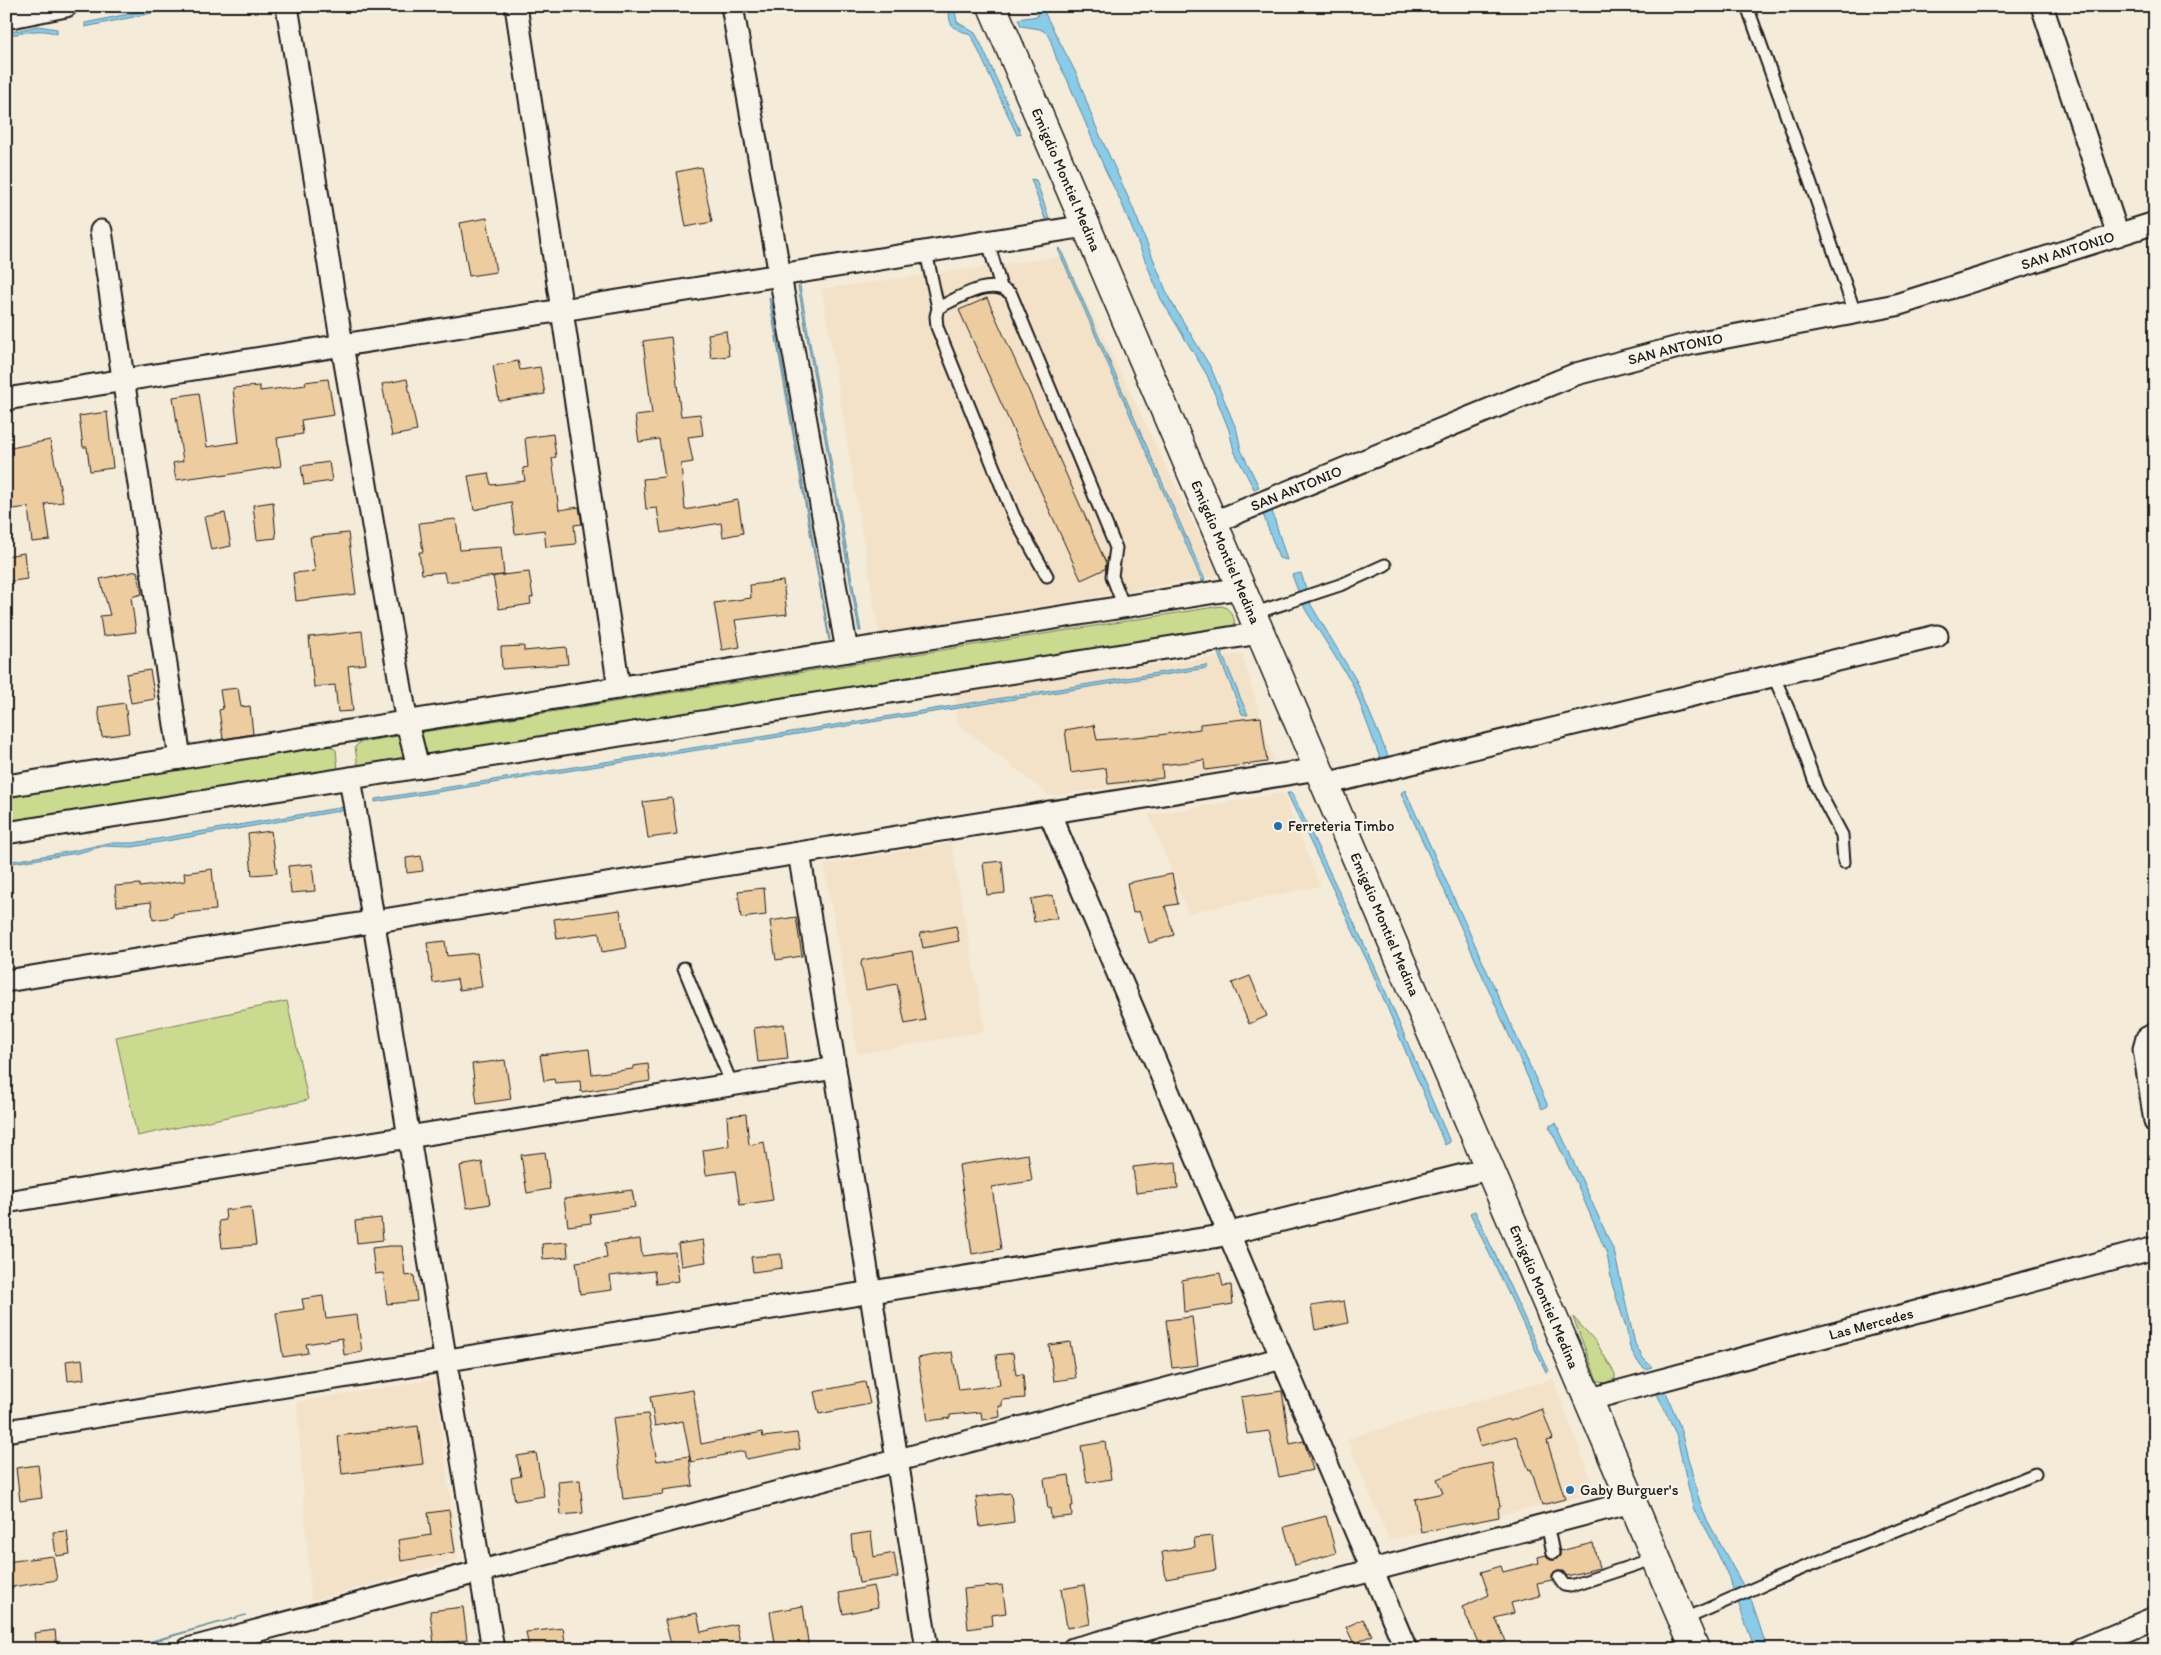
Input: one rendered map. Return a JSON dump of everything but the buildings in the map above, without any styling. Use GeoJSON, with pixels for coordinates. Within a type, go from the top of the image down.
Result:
{"type":"FeatureCollection","features":[{"type":"Feature","properties":{"kind":"main road","name":"Emigdio Montiel Medina"},"geometry":{"type":"LineString","coordinates":[[992,6],[1695,1649]]}},
{"type":"Feature","properties":{"kind":"street"},"geometry":{"type":"LineString","coordinates":[[6,18],[66,6]]}},
{"type":"Feature","properties":{"kind":"street"},"geometry":{"type":"LineString","coordinates":[[287,6],[342,345],[408,722],[418,767]]}},
{"type":"Feature","properties":{"kind":"street"},"geometry":{"type":"LineString","coordinates":[[516,6],[619,688]]}},
{"type":"Feature","properties":{"kind":"street"},"geometry":{"type":"LineString","coordinates":[[732,6],[847,652]]}},
{"type":"Feature","properties":{"kind":"street"},"geometry":{"type":"LineString","coordinates":[[2042,6],[2118,235]]}},
{"type":"Feature","properties":{"kind":"street","name":"SAN ANTONIO"},"geometry":{"type":"LineString","coordinates":[[1212,523],[1576,374],[1690,344],[1896,306],[2155,223]]}},
{"type":"Feature","properties":{"kind":"street"},"geometry":{"type":"LineString","coordinates":[[6,399],[1086,226]]}},
{"type":"Feature","properties":{"kind":"street"},"geometry":{"type":"LineString","coordinates":[[101,231],[180,758]]}},
{"type":"Feature","properties":{"kind":"street"},"geometry":{"type":"LineString","coordinates":[[6,786],[1240,588]]}},
{"type":"Feature","properties":{"kind":"street"},"geometry":{"type":"LineString","coordinates":[[6,833],[418,767],[1256,624]]}},
{"type":"Feature","properties":{"kind":"street"},"geometry":{"type":"LineString","coordinates":[[6,981],[1049,812],[1321,777],[1937,636]]}},
{"type":"Feature","properties":{"kind":"street"},"geometry":{"type":"LineString","coordinates":[[350,778],[493,1649]]}},
{"type":"Feature","properties":{"kind":"street"},"geometry":{"type":"LineString","coordinates":[[1049,812],[1406,1649]]}},
{"type":"Feature","properties":{"kind":"street"},"geometry":{"type":"LineString","coordinates":[[799,853],[927,1649]]}},
{"type":"Feature","properties":{"kind":"street"},"geometry":{"type":"LineString","coordinates":[[2155,1034],[2147,1038],[2144,1049],[2155,1122]]}},
{"type":"Feature","properties":{"kind":"street"},"geometry":{"type":"LineString","coordinates":[[6,1202],[835,1068]]}},
{"type":"Feature","properties":{"kind":"street"},"geometry":{"type":"LineString","coordinates":[[6,1431],[1229,1234],[1488,1169]]}},
{"type":"Feature","properties":{"kind":"street","name":"Las Mercedes"},"geometry":{"type":"LineString","coordinates":[[1587,1400],[2155,1248]]}},
{"type":"Feature","properties":{"kind":"street"},"geometry":{"type":"LineString","coordinates":[[188,1649],[1282,1358]]}},
{"type":"Feature","properties":{"kind":"street"},"geometry":{"type":"LineString","coordinates":[[1073,1649],[1631,1502]]}},
{"type":"Feature","properties":{"kind":"street"},"geometry":{"type":"LineString","coordinates":[[2081,1649],[2155,1618]]}},
{"type":"Feature","properties":{"kind":"lane"},"geometry":{"type":"LineString","coordinates":[[1747,6],[1855,313]]}},
{"type":"Feature","properties":{"kind":"lane"},"geometry":{"type":"LineString","coordinates":[[988,242],[1001,288]]}},
{"type":"Feature","properties":{"kind":"lane"},"geometry":{"type":"LineString","coordinates":[[926,252],[938,308],[936,316],[937,327],[1014,517],[1047,576]]}},
{"type":"Feature","properties":{"kind":"lane"},"geometry":{"type":"LineString","coordinates":[[938,308],[968,293],[981,289],[1001,288],[1011,294],[1116,548],[1112,576],[1124,607]]}},
{"type":"Feature","properties":{"kind":"lane"},"geometry":{"type":"LineString","coordinates":[[1256,624],[1385,565]]}},
{"type":"Feature","properties":{"kind":"lane"},"geometry":{"type":"LineString","coordinates":[[1773,675],[1790,713],[1817,788],[1842,835],[1844,862]]}},
{"type":"Feature","properties":{"kind":"lane"},"geometry":{"type":"LineString","coordinates":[[684,968],[732,1085]]}},
{"type":"Feature","properties":{"kind":"lane"},"geometry":{"type":"LineString","coordinates":[[1682,1620],[1771,1581],[2036,1474]]}},
{"type":"Feature","properties":{"kind":"lane"},"geometry":{"type":"LineString","coordinates":[[1547,1524],[1553,1553]]}},
{"type":"Feature","properties":{"kind":"lane"},"geometry":{"type":"LineString","coordinates":[[1559,1578],[1564,1585],[1571,1586],[1656,1558]]}},
{"type":"Feature","properties":{"kind":"shaded area"},"geometry":{"type":"Polygon","coordinates":[[[1064,256],[1219,576],[879,634],[822,289],[1064,256]]]}},
{"type":"Feature","properties":{"kind":"shaded area"},"geometry":{"type":"Polygon","coordinates":[[[1242,654],[1274,761],[1176,778],[1050,796],[957,723],[955,689],[1242,654]]]}},
{"type":"Feature","properties":{"kind":"shaded area"},"geometry":{"type":"Polygon","coordinates":[[[1283,793],[1320,886],[1188,913],[1149,815],[1283,793]]]}},
{"type":"Feature","properties":{"kind":"shaded area"},"geometry":{"type":"Polygon","coordinates":[[[951,843],[985,1031],[858,1054],[824,865],[951,843]]]}},
{"type":"Feature","properties":{"kind":"shaded area"},"geometry":{"type":"Polygon","coordinates":[[[435,1379],[458,1560],[311,1601],[297,1402],[435,1379]]]}},
{"type":"Feature","properties":{"kind":"shaded area"},"geometry":{"type":"Polygon","coordinates":[[[1553,1379],[1596,1493],[1389,1540],[1347,1439],[1553,1379]]]}},
{"type":"Feature","properties":{"kind":"green space"},"geometry":{"type":"Polygon","coordinates":[[[1221,606],[1232,614],[1234,628],[358,766],[355,747],[360,742],[1221,606]]]}},
{"type":"Feature","properties":{"kind":"green space"},"geometry":{"type":"Polygon","coordinates":[[[330,746],[336,750],[338,770],[6,825],[6,797],[330,746]]]}},
{"type":"Feature","properties":{"kind":"green space"},"geometry":{"type":"Polygon","coordinates":[[[287,1001],[308,1100],[137,1136],[116,1037],[287,1001]]]}},
{"type":"Feature","properties":{"kind":"green space"},"geometry":{"type":"Polygon","coordinates":[[[1573,1317],[1596,1342],[1615,1374],[1615,1379],[1604,1383],[1597,1380],[1573,1317]]]}},
{"type":"Feature","properties":{"kind":"water"},"geometry":{"type":"Polygon","coordinates":[[[167,6],[186,6],[85,27],[85,23],[167,6]]]}},
{"type":"Feature","properties":{"kind":"water"},"geometry":{"type":"Polygon","coordinates":[[[948,6],[954,6],[957,22],[975,33],[1021,134],[1017,135],[972,36],[953,27],[950,21],[948,6]]]}},
{"type":"Feature","properties":{"kind":"water"},"geometry":{"type":"Polygon","coordinates":[[[1035,6],[1041,6],[1077,75],[1094,122],[1132,206],[1169,298],[1211,368],[1237,431],[1241,450],[1259,487],[1254,489],[1234,451],[1229,430],[1207,375],[1161,299],[1122,204],[1057,60],[1047,33],[1040,29],[1021,26],[1018,19],[1038,16],[1035,6]]]}},
{"type":"Feature","properties":{"kind":"water"},"geometry":{"type":"Polygon","coordinates":[[[38,26],[57,29],[57,34],[38,31],[6,36],[6,33],[38,26]]]}},
{"type":"Feature","properties":{"kind":"water"},"geometry":{"type":"Polygon","coordinates":[[[1031,179],[1036,180],[1049,218],[1045,219],[1031,179]]]}},
{"type":"Feature","properties":{"kind":"water"},"geometry":{"type":"Polygon","coordinates":[[[1060,248],[1205,580],[1202,581],[1058,249],[1060,248]]]}},
{"type":"Feature","properties":{"kind":"water"},"geometry":{"type":"Polygon","coordinates":[[[798,286],[800,286],[861,631],[859,631],[798,286]]]}},
{"type":"Feature","properties":{"kind":"water"},"geometry":{"type":"Polygon","coordinates":[[[769,298],[771,299],[830,640],[829,640],[769,298]]]}},
{"type":"Feature","properties":{"kind":"water"},"geometry":{"type":"Polygon","coordinates":[[[1272,511],[1287,560],[1279,558],[1263,514],[1272,511]]]}},
{"type":"Feature","properties":{"kind":"water"},"geometry":{"type":"Polygon","coordinates":[[[1301,573],[1311,605],[1356,680],[1388,756],[1380,758],[1353,685],[1305,609],[1292,575],[1301,573]]]}},
{"type":"Feature","properties":{"kind":"water"},"geometry":{"type":"Polygon","coordinates":[[[1221,652],[1248,715],[1242,714],[1218,653],[1221,652]]]}},
{"type":"Feature","properties":{"kind":"water"},"geometry":{"type":"Polygon","coordinates":[[[1207,665],[1207,668],[375,802],[375,799],[1207,665]]]}},
{"type":"Feature","properties":{"kind":"water"},"geometry":{"type":"Polygon","coordinates":[[[1405,790],[1548,1106],[1542,1109],[1401,793],[1405,790]]]}},
{"type":"Feature","properties":{"kind":"water"},"geometry":{"type":"Polygon","coordinates":[[[1287,793],[1292,793],[1375,967],[1450,1142],[1445,1145],[1371,969],[1287,793]]]}},
{"type":"Feature","properties":{"kind":"water"},"geometry":{"type":"Polygon","coordinates":[[[344,807],[345,810],[132,847],[104,846],[78,853],[6,864],[6,862],[108,843],[134,843],[344,807]]]}},
{"type":"Feature","properties":{"kind":"water"},"geometry":{"type":"Polygon","coordinates":[[[1556,1123],[1614,1251],[1635,1344],[1643,1358],[1652,1367],[1645,1369],[1638,1362],[1630,1348],[1626,1327],[1612,1284],[1607,1254],[1577,1184],[1549,1126],[1556,1123]]]}},
{"type":"Feature","properties":{"kind":"water"},"geometry":{"type":"Polygon","coordinates":[[[1475,1211],[1549,1371],[1546,1372],[1470,1213],[1475,1211]]]}},
{"type":"Feature","properties":{"kind":"water"},"geometry":{"type":"Polygon","coordinates":[[[1666,1393],[1679,1424],[1706,1518],[1752,1602],[1767,1649],[1755,1649],[1729,1578],[1707,1530],[1694,1511],[1676,1434],[1657,1394],[1666,1393]]]}},
{"type":"Feature","properties":{"kind":"water"},"geometry":{"type":"Polygon","coordinates":[[[246,1615],[128,1649],[122,1649],[246,1615]]]}},
{"type":"Feature","properties":{"kind":"place","name":"Ferreteria Timbo"},"geometry":{"type":"Point","coordinates":[1278,826]}},
{"type":"Feature","properties":{"kind":"place","name":"Gaby Burguer's"},"geometry":{"type":"Point","coordinates":[1570,1490]}}]}
